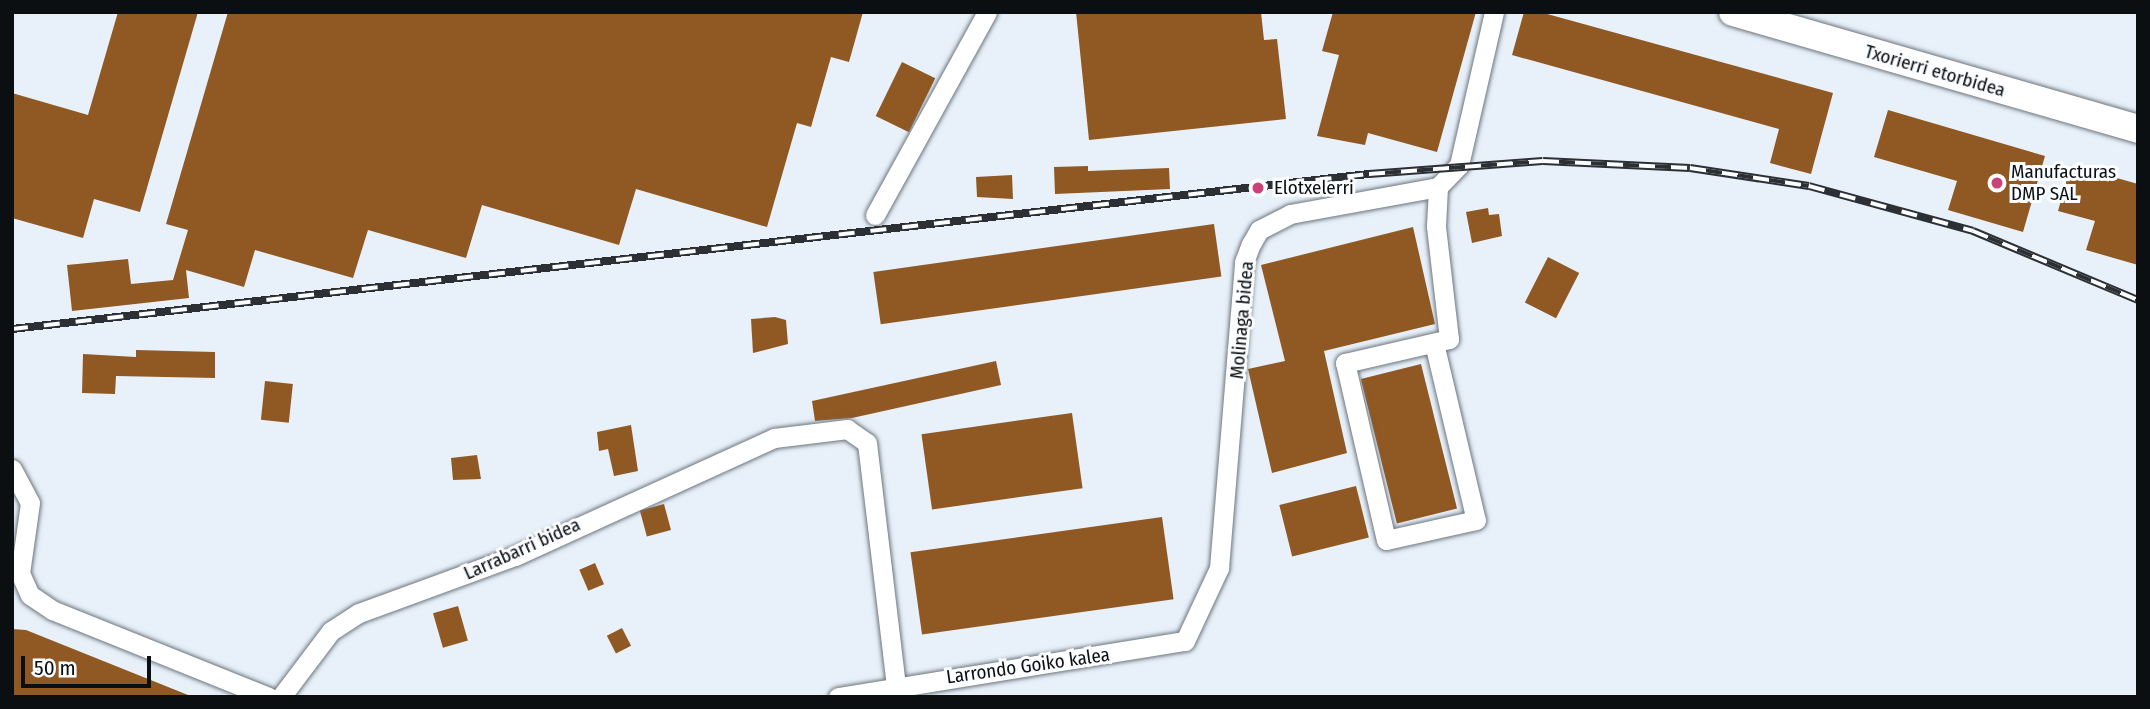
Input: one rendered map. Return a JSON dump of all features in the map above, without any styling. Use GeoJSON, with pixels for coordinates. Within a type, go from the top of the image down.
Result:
{"type":"FeatureCollection","features":[{"type":"Feature","properties":{"kind":"street"},"geometry":{"type":"LineString","coordinates":[[875,215],[987,12]]}},
{"type":"Feature","properties":{"kind":"street"},"geometry":{"type":"LineString","coordinates":[[1434,343],[1476,520],[1386,540],[1345,363],[1448,339],[1436,226],[1438,187],[1459,165],[1494,12]]}},
{"type":"Feature","properties":{"kind":"street","name":"Txorierri etorbidea"},"geometry":{"type":"LineString","coordinates":[[1733,12],[2138,129]]}},
{"type":"Feature","properties":{"kind":"street","name":"Molinaga bidea"},"geometry":{"type":"LineString","coordinates":[[1176,645],[1192,632],[1219,568],[1244,262],[1259,230],[1290,214],[1438,187]]}},
{"type":"Feature","properties":{"kind":"street","name":"Larrabarri bidea"},"geometry":{"type":"LineString","coordinates":[[281,697],[331,631],[359,613],[514,556],[669,482],[790,434],[847,429],[867,443],[896,687]]}},
{"type":"Feature","properties":{"kind":"street"},"geometry":{"type":"LineString","coordinates":[[12,469],[30,503],[20,573],[30,596],[52,610],[268,697]]}},
{"type":"Feature","properties":{"kind":"street","name":"Larrondo Goiko kalea"},"geometry":{"type":"LineString","coordinates":[[838,697],[1176,645]]}},
{"type":"Feature","properties":{"kind":"building"},"geometry":{"type":"Polygon","coordinates":[[[118,12],[198,12],[140,212],[94,199],[83,238],[12,218],[12,93],[88,115],[118,12]]]}},
{"type":"Feature","properties":{"kind":"building"},"geometry":{"type":"Polygon","coordinates":[[[228,12],[863,12],[849,62],[831,57],[811,127],[797,123],[767,227],[636,189],[619,245],[482,205],[466,258],[368,230],[353,278],[255,250],[244,287],[186,270],[189,298],[72,311],[67,265],[128,259],[131,284],[173,280],[188,230],[166,224],[228,12]]]}},
{"type":"Feature","properties":{"kind":"building"},"geometry":{"type":"Polygon","coordinates":[[[1076,12],[1261,12],[1264,40],[1277,39],[1286,119],[1089,140],[1076,12]]]}},
{"type":"Feature","properties":{"kind":"building"},"geometry":{"type":"Polygon","coordinates":[[[1333,12],[1476,12],[1437,152],[1368,133],[1365,145],[1317,136],[1339,55],[1322,51],[1333,12]]]}},
{"type":"Feature","properties":{"kind":"building"},"geometry":{"type":"Polygon","coordinates":[[[1524,12],[1540,12],[1833,93],[1811,174],[1770,163],[1779,129],[1512,55],[1524,12]]]}},
{"type":"Feature","properties":{"kind":"building"},"geometry":{"type":"Polygon","coordinates":[[[902,62],[935,78],[909,132],[876,116],[902,62]]]}},
{"type":"Feature","properties":{"kind":"building"},"geometry":{"type":"Polygon","coordinates":[[[1888,110],[2045,156],[2023,232],[1948,210],[1957,181],[1874,157],[1888,110]]]}},
{"type":"Feature","properties":{"kind":"building"},"geometry":{"type":"Polygon","coordinates":[[[2071,165],[2138,184],[2138,265],[2086,250],[2095,221],[2058,211],[2071,165]]]}},
{"type":"Feature","properties":{"kind":"building"},"geometry":{"type":"Polygon","coordinates":[[[1088,166],[1088,171],[1169,168],[1170,189],[1055,194],[1054,167],[1088,166]]]}},
{"type":"Feature","properties":{"kind":"building"},"geometry":{"type":"Polygon","coordinates":[[[1012,175],[1013,199],[977,197],[976,177],[1012,175]]]}},
{"type":"Feature","properties":{"kind":"building"},"geometry":{"type":"Polygon","coordinates":[[[1488,208],[1489,215],[1499,214],[1502,236],[1472,243],[1466,212],[1488,208]]]}},
{"type":"Feature","properties":{"kind":"building"},"geometry":{"type":"Polygon","coordinates":[[[1214,224],[1221,276],[881,324],[873,272],[1214,224]]]}},
{"type":"Feature","properties":{"kind":"building"},"geometry":{"type":"Polygon","coordinates":[[[1413,227],[1435,324],[1324,351],[1347,453],[1272,473],[1248,369],[1285,361],[1261,265],[1413,227]]]}},
{"type":"Feature","properties":{"kind":"building"},"geometry":{"type":"Polygon","coordinates":[[[1548,257],[1579,273],[1556,318],[1525,302],[1548,257]]]}},
{"type":"Feature","properties":{"kind":"building"},"geometry":{"type":"Polygon","coordinates":[[[775,317],[786,320],[788,344],[753,353],[751,319],[775,317]]]}},
{"type":"Feature","properties":{"kind":"building"},"geometry":{"type":"Polygon","coordinates":[[[136,350],[215,352],[215,378],[116,376],[115,394],[82,393],[83,354],[136,357],[136,350]]]}},
{"type":"Feature","properties":{"kind":"building"},"geometry":{"type":"Polygon","coordinates":[[[996,361],[1001,385],[852,418],[815,421],[812,401],[996,361]]]}},
{"type":"Feature","properties":{"kind":"building"},"geometry":{"type":"Polygon","coordinates":[[[1421,364],[1457,509],[1397,524],[1361,379],[1421,364]]]}},
{"type":"Feature","properties":{"kind":"building"},"geometry":{"type":"Polygon","coordinates":[[[265,381],[293,384],[289,423],[261,420],[265,381]]]}},
{"type":"Feature","properties":{"kind":"building"},"geometry":{"type":"Polygon","coordinates":[[[1072,413],[1083,488],[932,509],[921,434],[1072,413]]]}},
{"type":"Feature","properties":{"kind":"building"},"geometry":{"type":"Polygon","coordinates":[[[631,425],[638,471],[614,476],[608,449],[599,451],[597,432],[631,425]]]}},
{"type":"Feature","properties":{"kind":"building"},"geometry":{"type":"Polygon","coordinates":[[[477,455],[481,479],[453,480],[451,458],[477,455]]]}},
{"type":"Feature","properties":{"kind":"building"},"geometry":{"type":"Polygon","coordinates":[[[1356,486],[1369,537],[1292,557],[1279,505],[1356,486]]]}},
{"type":"Feature","properties":{"kind":"building"},"geometry":{"type":"Polygon","coordinates":[[[664,504],[671,530],[647,537],[640,510],[664,504]]]}},
{"type":"Feature","properties":{"kind":"building"},"geometry":{"type":"Polygon","coordinates":[[[1162,517],[1174,599],[922,635],[910,552],[1162,517]]]}},
{"type":"Feature","properties":{"kind":"building"},"geometry":{"type":"Polygon","coordinates":[[[595,563],[604,584],[588,591],[579,570],[595,563]]]}},
{"type":"Feature","properties":{"kind":"building"},"geometry":{"type":"Polygon","coordinates":[[[458,606],[468,641],[443,648],[433,613],[458,606]]]}},
{"type":"Feature","properties":{"kind":"building"},"geometry":{"type":"Polygon","coordinates":[[[622,628],[631,646],[616,654],[607,636],[622,628]]]}},
{"type":"Feature","properties":{"kind":"building"},"geometry":{"type":"Polygon","coordinates":[[[12,629],[26,630],[193,697],[12,697],[12,629]]]}},
{"type":"Feature","properties":{"kind":"railway"},"geometry":{"type":"LineString","coordinates":[[12,329],[1369,174],[1543,161],[1690,168],[1809,186],[1973,231],[2138,300]]}},
{"type":"Feature","properties":{"kind":"place","name":"Manufacturas DMP SAL"},"geometry":{"type":"Point","coordinates":[1997,183]}},
{"type":"Feature","properties":{"kind":"place","name":"Elotxelerri"},"geometry":{"type":"Point","coordinates":[1258,188]}}]}
